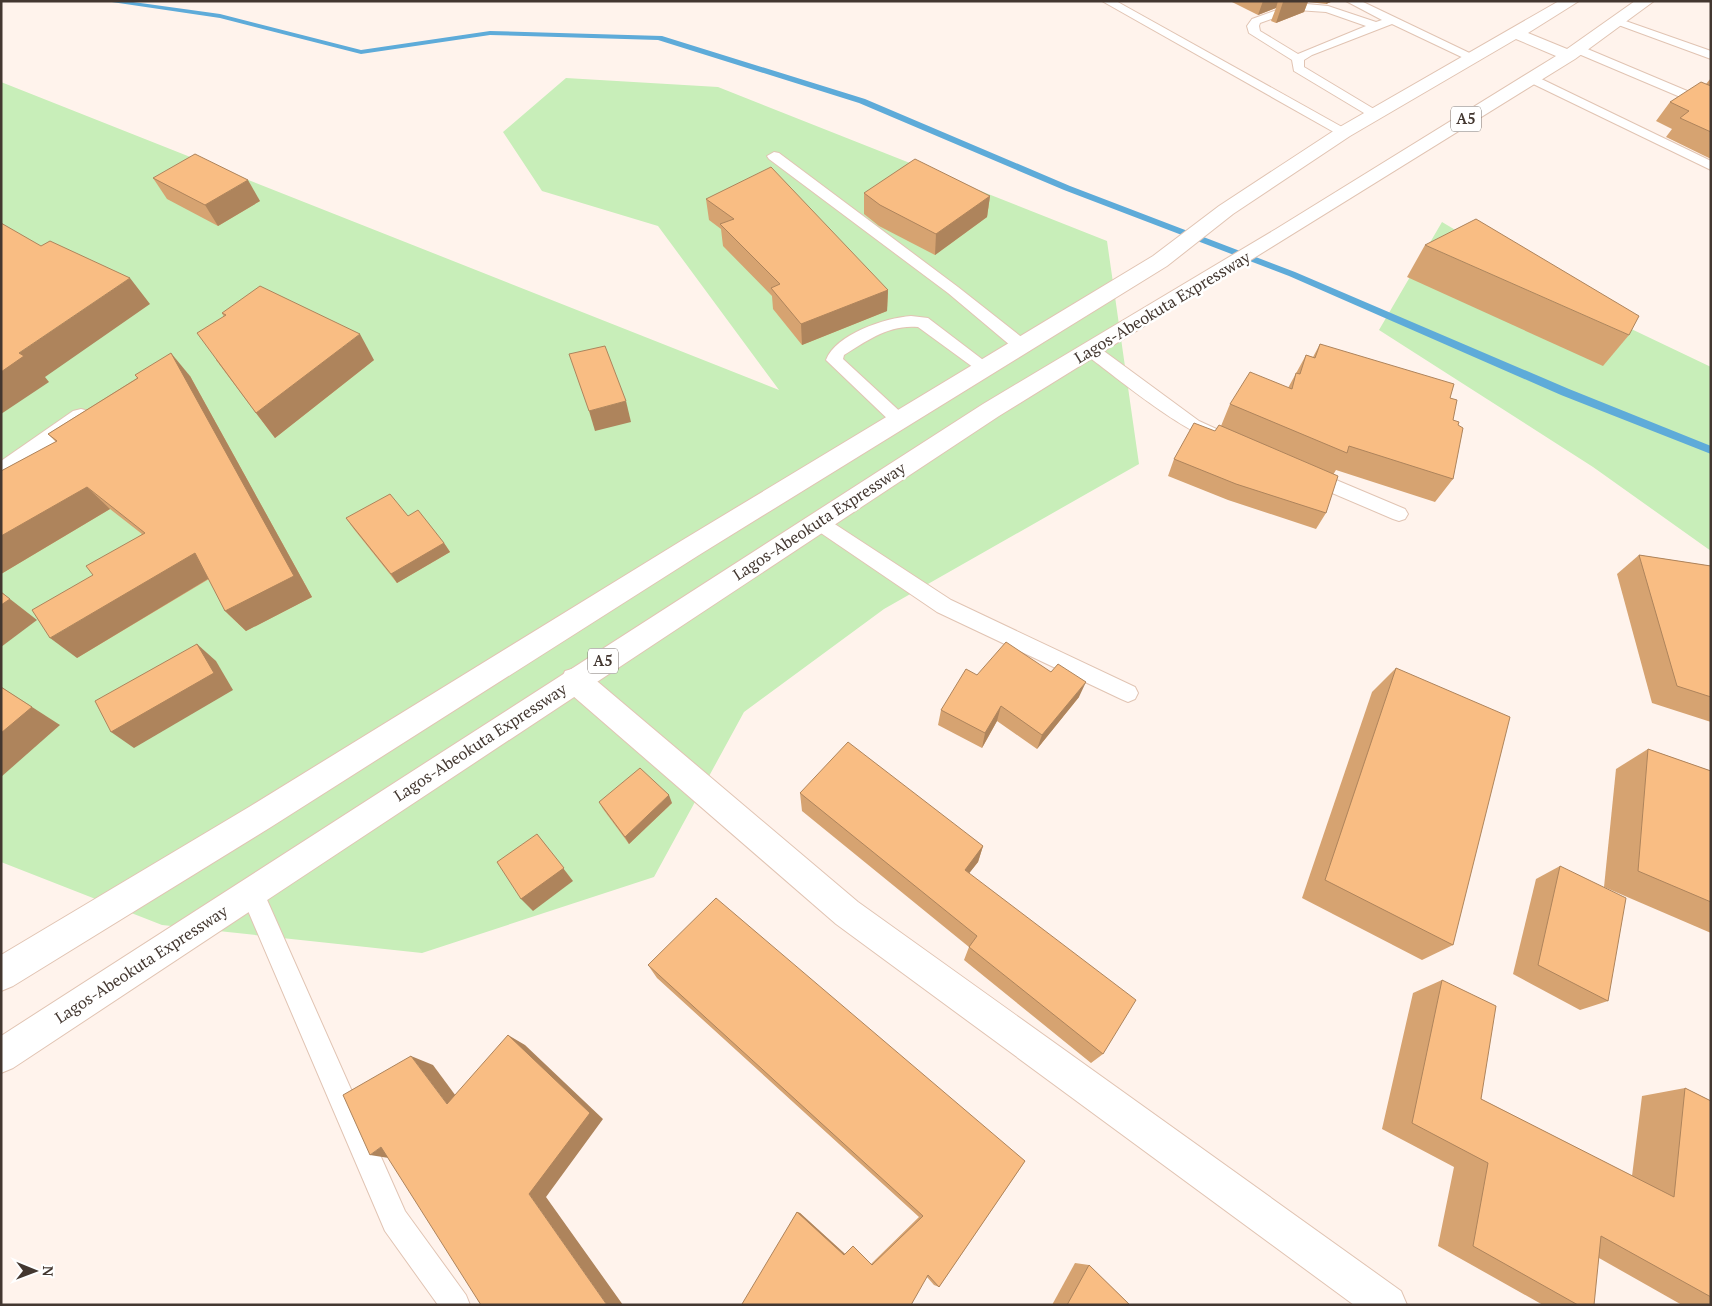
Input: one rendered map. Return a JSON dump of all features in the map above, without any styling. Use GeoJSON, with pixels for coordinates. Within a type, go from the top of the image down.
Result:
{"type":"FeatureCollection","features":[{"type":"Feature","properties":{"kind":"main road"},"geometry":{"type":"LineString","coordinates":[[1,974],[260,817],[690,548],[1023,347],[1160,261],[1226,210],[1344,132],[1572,1]]}},
{"type":"Feature","properties":{"kind":"main road","name":"Lagos-Abeokuta Expressway"},"geometry":{"type":"LineString","coordinates":[[1,1056],[991,410],[1212,278],[1573,52],[1646,1]]}},
{"type":"Feature","properties":{"kind":"main road"},"geometry":{"type":"LineString","coordinates":[[1517,34],[1573,52]]}},
{"type":"Feature","properties":{"kind":"main road"},"geometry":{"type":"LineString","coordinates":[[1,473],[97,406]]}},
{"type":"Feature","properties":{"kind":"main road"},"geometry":{"type":"LineString","coordinates":[[575,680],[846,913],[1387,1305]]}},
{"type":"Feature","properties":{"kind":"lane"},"geometry":{"type":"LineString","coordinates":[[1107,1],[1344,132]]}},
{"type":"Feature","properties":{"kind":"lane"},"geometry":{"type":"LineString","coordinates":[[1351,1],[1474,58]]}},
{"type":"Feature","properties":{"kind":"lane"},"geometry":{"type":"LineString","coordinates":[[1298,60],[1255,33],[1253,26],[1256,20],[1296,6],[1328,9],[1377,26]]}},
{"type":"Feature","properties":{"kind":"lane"},"geometry":{"type":"LineString","coordinates":[[1298,60],[1308,52],[1392,20]]}},
{"type":"Feature","properties":{"kind":"lane"},"geometry":{"type":"LineString","coordinates":[[1617,21],[1711,55]]}},
{"type":"Feature","properties":{"kind":"lane"},"geometry":{"type":"LineString","coordinates":[[1573,52],[1711,106]]}},
{"type":"Feature","properties":{"kind":"lane"},"geometry":{"type":"LineString","coordinates":[[1298,60],[1298,68],[1374,115]]}},
{"type":"Feature","properties":{"kind":"lane"},"geometry":{"type":"LineString","coordinates":[[1531,78],[1711,166]]}},
{"type":"Feature","properties":{"kind":"lane"},"geometry":{"type":"LineString","coordinates":[[774,156],[953,290],[1023,347]]}},
{"type":"Feature","properties":{"kind":"lane"},"geometry":{"type":"LineString","coordinates":[[900,421],[834,360],[836,352],[896,322],[910,320],[922,322],[987,369]]}},
{"type":"Feature","properties":{"kind":"lane"},"geometry":{"type":"LineString","coordinates":[[1091,350],[1193,425],[1228,441]]}},
{"type":"Feature","properties":{"kind":"lane"},"geometry":{"type":"LineString","coordinates":[[1291,468],[1399,514]]}},
{"type":"Feature","properties":{"kind":"lane"},"geometry":{"type":"LineString","coordinates":[[818,522],[944,606],[1128,693]]}},
{"type":"Feature","properties":{"kind":"lane"},"geometry":{"type":"LineString","coordinates":[[252,892],[395,1221],[456,1305]]}},
{"type":"Feature","properties":{"kind":"green space"},"geometry":{"type":"Polygon","coordinates":[[[566,78],[718,87],[1107,241],[1139,464],[884,609],[744,712],[654,877],[422,953],[162,925],[1,862],[1,82],[779,390],[658,226],[542,191],[503,132],[566,78]]]}},
{"type":"Feature","properties":{"kind":"green space"},"geometry":{"type":"Polygon","coordinates":[[[1442,222],[1581,305],[1711,367],[1711,551],[1593,467],[1379,330],[1442,222]]]}},
{"type":"Feature","properties":{"kind":"building"},"geometry":{"type":"Polygon","coordinates":[[[1701,82],[1711,86],[1711,132],[1680,118],[1689,111],[1670,102],[1701,82]]]}},
{"type":"Feature","properties":{"kind":"building"},"geometry":{"type":"Polygon","coordinates":[[[195,154],[248,180],[205,205],[153,178],[195,154]]]}},
{"type":"Feature","properties":{"kind":"building"},"geometry":{"type":"Polygon","coordinates":[[[915,159],[990,196],[936,234],[880,205],[864,193],[915,159]]]}},
{"type":"Feature","properties":{"kind":"building"},"geometry":{"type":"Polygon","coordinates":[[[771,167],[888,290],[801,324],[771,288],[780,284],[720,224],[734,219],[706,199],[771,167]]]}},
{"type":"Feature","properties":{"kind":"building"},"geometry":{"type":"Polygon","coordinates":[[[1476,219],[1639,316],[1629,335],[1425,245],[1476,219]]]}},
{"type":"Feature","properties":{"kind":"building"},"geometry":{"type":"Polygon","coordinates":[[[1,223],[41,246],[50,241],[130,278],[19,353],[24,356],[1,372],[1,223]]]}},
{"type":"Feature","properties":{"kind":"building"},"geometry":{"type":"Polygon","coordinates":[[[260,286],[360,334],[256,413],[197,333],[226,315],[222,313],[260,286]]]}},
{"type":"Feature","properties":{"kind":"building"},"geometry":{"type":"Polygon","coordinates":[[[1320,344],[1454,384],[1450,398],[1457,400],[1453,420],[1459,422],[1458,425],[1463,428],[1453,479],[1349,446],[1347,453],[1230,404],[1250,372],[1292,389],[1296,373],[1300,374],[1306,355],[1315,358],[1320,344]]]}},
{"type":"Feature","properties":{"kind":"building"},"geometry":{"type":"Polygon","coordinates":[[[605,346],[626,401],[589,411],[569,354],[605,346]]]}},
{"type":"Feature","properties":{"kind":"building"},"geometry":{"type":"Polygon","coordinates":[[[171,353],[294,576],[225,611],[195,553],[50,638],[32,610],[93,575],[86,566],[145,533],[87,487],[1,536],[1,471],[57,441],[48,434],[138,378],[135,375],[171,353]]]}},
{"type":"Feature","properties":{"kind":"building"},"geometry":{"type":"Polygon","coordinates":[[[1194,423],[1215,431],[1219,425],[1338,476],[1326,513],[1236,484],[1174,459],[1194,423]]]}},
{"type":"Feature","properties":{"kind":"building"},"geometry":{"type":"Polygon","coordinates":[[[390,494],[408,516],[418,510],[444,543],[391,574],[346,518],[390,494]]]}},
{"type":"Feature","properties":{"kind":"building"},"geometry":{"type":"Polygon","coordinates":[[[1639,555],[1711,566],[1711,697],[1677,686],[1639,555]]]}},
{"type":"Feature","properties":{"kind":"building"},"geometry":{"type":"Polygon","coordinates":[[[1,592],[10,599],[1,605],[1,592]]]}},
{"type":"Feature","properties":{"kind":"building"},"geometry":{"type":"Polygon","coordinates":[[[1006,642],[1051,672],[1058,664],[1086,682],[1042,735],[1001,706],[985,733],[941,710],[966,669],[977,675],[1006,642]]]}},
{"type":"Feature","properties":{"kind":"building"},"geometry":{"type":"Polygon","coordinates":[[[197,644],[214,673],[111,732],[95,701],[197,644]]]}},
{"type":"Feature","properties":{"kind":"building"},"geometry":{"type":"Polygon","coordinates":[[[1396,668],[1510,717],[1453,945],[1325,880],[1396,668]]]}},
{"type":"Feature","properties":{"kind":"building"},"geometry":{"type":"Polygon","coordinates":[[[1,687],[32,707],[1,733],[1,687]]]}},
{"type":"Feature","properties":{"kind":"building"},"geometry":{"type":"Polygon","coordinates":[[[848,742],[983,846],[965,870],[1136,1000],[1103,1054],[969,947],[977,936],[800,793],[848,742]]]}},
{"type":"Feature","properties":{"kind":"building"},"geometry":{"type":"Polygon","coordinates":[[[1648,749],[1711,771],[1711,902],[1638,871],[1648,749]]]}},
{"type":"Feature","properties":{"kind":"building"},"geometry":{"type":"Polygon","coordinates":[[[640,768],[669,795],[625,837],[599,802],[640,768]]]}},
{"type":"Feature","properties":{"kind":"building"},"geometry":{"type":"Polygon","coordinates":[[[537,834],[564,868],[521,899],[497,862],[537,834]]]}},
{"type":"Feature","properties":{"kind":"building"},"geometry":{"type":"Polygon","coordinates":[[[1560,866],[1626,898],[1608,1001],[1538,965],[1560,866]]]}},
{"type":"Feature","properties":{"kind":"building"},"geometry":{"type":"Polygon","coordinates":[[[716,898],[1025,1161],[939,1287],[928,1275],[911,1305],[742,1304],[797,1212],[844,1255],[853,1246],[872,1265],[923,1216],[648,965],[716,898]]]}},
{"type":"Feature","properties":{"kind":"building"},"geometry":{"type":"Polygon","coordinates":[[[1442,980],[1496,1006],[1481,1099],[1674,1197],[1685,1088],[1711,1101],[1711,1297],[1601,1236],[1594,1305],[1578,1305],[1473,1246],[1488,1163],[1412,1123],[1442,980]]]}},
{"type":"Feature","properties":{"kind":"building"},"geometry":{"type":"Polygon","coordinates":[[[508,1035],[590,1113],[529,1194],[607,1305],[481,1305],[381,1147],[370,1155],[343,1095],[411,1056],[447,1104],[508,1035]]]}},
{"type":"Feature","properties":{"kind":"building"},"geometry":{"type":"Polygon","coordinates":[[[1089,1265],[1130,1305],[1067,1305],[1089,1265]]]}},
{"type":"Feature","properties":{"kind":"waterway"},"geometry":{"type":"LineString","coordinates":[[108,1],[220,16],[361,52],[490,33],[659,38],[862,101],[1067,188],[1292,274],[1565,392],[1711,450]]}}]}
